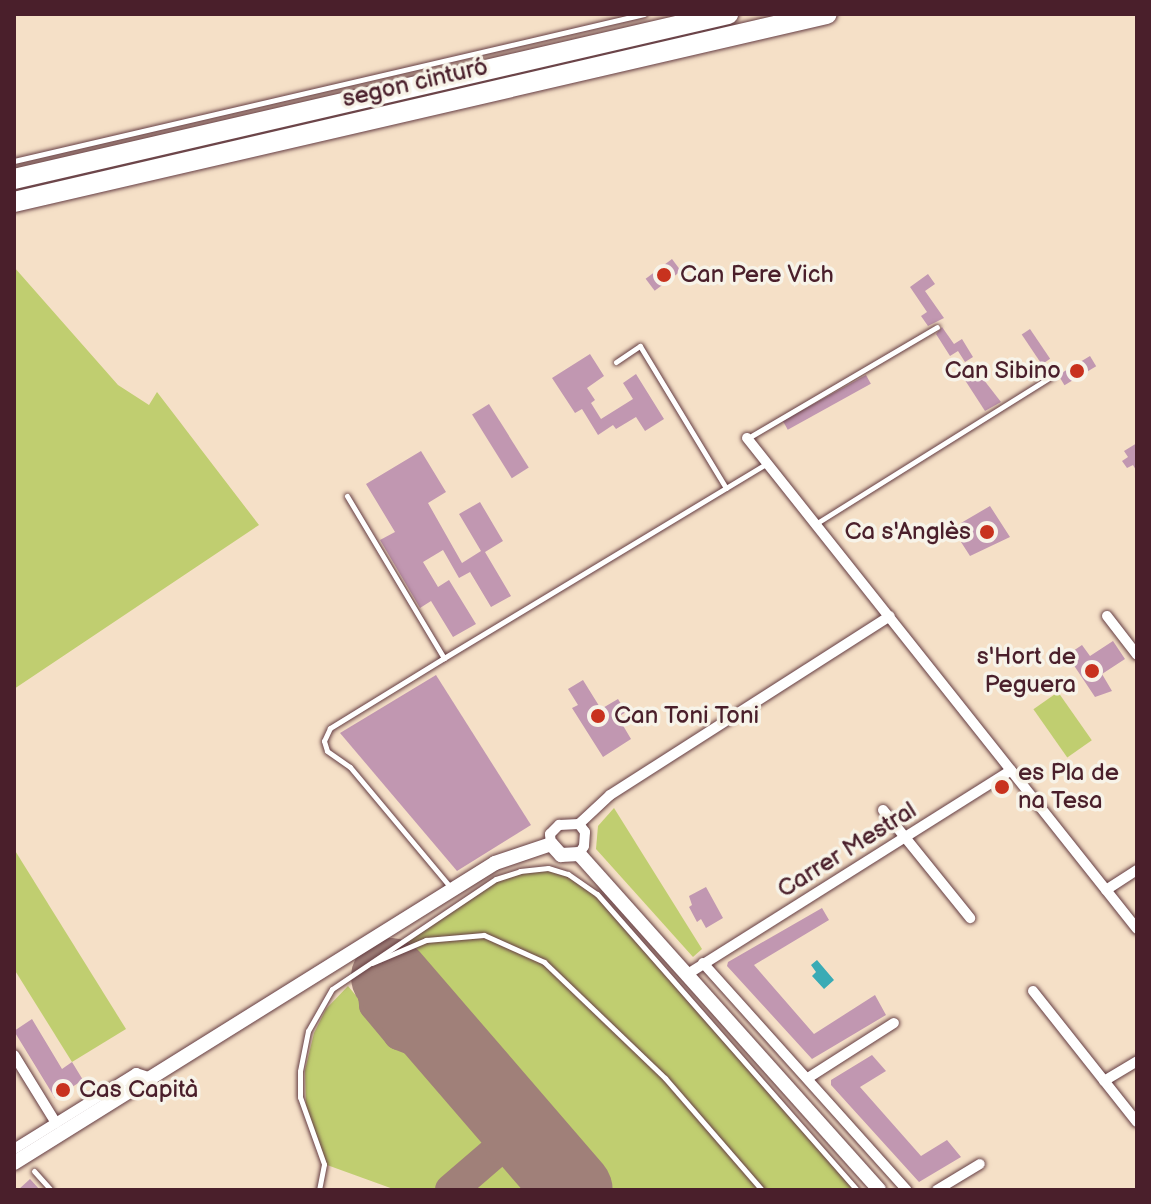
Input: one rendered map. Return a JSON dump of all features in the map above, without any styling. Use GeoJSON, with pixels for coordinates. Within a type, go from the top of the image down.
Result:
{"type":"FeatureCollection","features":[{"type":"Feature","properties":{"kind":"highway","name":"segon cinturó"},"geometry":{"type":"LineString","coordinates":[[14,179],[728,14]]}},
{"type":"Feature","properties":{"kind":"highway","name":"segon cinturó"},"geometry":{"type":"LineString","coordinates":[[14,202],[827,14]]}},
{"type":"Feature","properties":{"kind":"street"},"geometry":{"type":"LineString","coordinates":[[747,438],[1137,929]]}},
{"type":"Feature","properties":{"kind":"street"},"geometry":{"type":"LineString","coordinates":[[579,854],[561,855],[551,844],[550,834],[559,825],[579,824],[610,795],[890,616]]}},
{"type":"Feature","properties":{"kind":"street"},"geometry":{"type":"LineString","coordinates":[[1107,616],[1137,655]]}},
{"type":"Feature","properties":{"kind":"street","name":"Carrer Mestral"},"geometry":{"type":"LineString","coordinates":[[686,975],[1011,770]]}},
{"type":"Feature","properties":{"kind":"street"},"geometry":{"type":"LineString","coordinates":[[883,810],[970,918]]}},
{"type":"Feature","properties":{"kind":"street"},"geometry":{"type":"LineString","coordinates":[[579,824],[585,832],[584,846],[579,854]]}},
{"type":"Feature","properties":{"kind":"street"},"geometry":{"type":"LineString","coordinates":[[14,1163],[495,863],[551,844]]}},
{"type":"Feature","properties":{"kind":"street"},"geometry":{"type":"LineString","coordinates":[[579,854],[879,1190]]}},
{"type":"Feature","properties":{"kind":"street"},"geometry":{"type":"LineString","coordinates":[[1106,890],[1137,870]]}},
{"type":"Feature","properties":{"kind":"street"},"geometry":{"type":"LineString","coordinates":[[703,963],[907,1190]]}},
{"type":"Feature","properties":{"kind":"street"},"geometry":{"type":"LineString","coordinates":[[1033,991],[1137,1122]]}},
{"type":"Feature","properties":{"kind":"street"},"geometry":{"type":"LineString","coordinates":[[808,1078],[894,1023]]}},
{"type":"Feature","properties":{"kind":"street"},"geometry":{"type":"LineString","coordinates":[[14,1055],[56,1123]]}},
{"type":"Feature","properties":{"kind":"street"},"geometry":{"type":"LineString","coordinates":[[1104,1081],[1137,1061]]}},
{"type":"Feature","properties":{"kind":"street"},"geometry":{"type":"LineString","coordinates":[[14,1149],[136,1073],[151,1078]]}},
{"type":"Feature","properties":{"kind":"street"},"geometry":{"type":"LineString","coordinates":[[937,1190],[980,1164]]}},
{"type":"Feature","properties":{"kind":"lane"},"geometry":{"type":"LineString","coordinates":[[14,161],[644,14]]}},
{"type":"Feature","properties":{"kind":"lane"},"geometry":{"type":"LineString","coordinates":[[747,438],[937,327]]}},
{"type":"Feature","properties":{"kind":"lane"},"geometry":{"type":"LineString","coordinates":[[616,362],[640,346],[726,488]]}},
{"type":"Feature","properties":{"kind":"lane"},"geometry":{"type":"LineString","coordinates":[[816,524],[1052,376]]}},
{"type":"Feature","properties":{"kind":"lane"},"geometry":{"type":"LineString","coordinates":[[453,890],[350,767],[327,751],[324,741],[330,728],[767,463]]}},
{"type":"Feature","properties":{"kind":"lane"},"geometry":{"type":"LineString","coordinates":[[347,496],[444,658]]}},
{"type":"Feature","properties":{"kind":"lane"},"geometry":{"type":"LineString","coordinates":[[319,1190],[324,1164],[300,1097],[300,1071],[308,1031],[332,989],[496,879],[535,868],[568,874],[597,894],[857,1190]]}},
{"type":"Feature","properties":{"kind":"lane"},"geometry":{"type":"LineString","coordinates":[[359,969],[426,940],[484,935],[544,962],[665,1078],[762,1190]]}},
{"type":"Feature","properties":{"kind":"lane"},"geometry":{"type":"LineString","coordinates":[[34,1171],[51,1190]]}},
{"type":"Feature","properties":{"kind":"green space"},"geometry":{"type":"Polygon","coordinates":[[[14,267],[118,385],[149,405],[157,392],[259,525],[14,689],[14,267]]]}},
{"type":"Feature","properties":{"kind":"green space"},"geometry":{"type":"Polygon","coordinates":[[[1058,692],[1092,740],[1067,758],[1033,709],[1058,692]]]}},
{"type":"Feature","properties":{"kind":"green space"},"geometry":{"type":"Polygon","coordinates":[[[614,808],[702,949],[693,957],[596,849],[598,826],[614,808]]]}},
{"type":"Feature","properties":{"kind":"green space"},"geometry":{"type":"Polygon","coordinates":[[[14,849],[126,1029],[72,1062],[14,969],[14,849]]]}},
{"type":"Feature","properties":{"kind":"green space"},"geometry":{"type":"Polygon","coordinates":[[[548,868],[568,874],[597,894],[857,1190],[600,1190],[394,949],[477,891],[520,871],[548,868]]]}},
{"type":"Feature","properties":{"kind":"green space"},"geometry":{"type":"Polygon","coordinates":[[[348,986],[393,1040],[431,1053],[485,1117],[487,1143],[482,1151],[437,1190],[396,1190],[327,1165],[306,1109],[305,1070],[314,1033],[326,1009],[348,986]]]}},
{"type":"Feature","properties":{"kind":"green space"},"geometry":{"type":"Polygon","coordinates":[[[509,1160],[529,1168],[548,1190],[465,1190],[497,1163],[509,1160]]]}},
{"type":"Feature","properties":{"kind":"water"},"geometry":{"type":"Polygon","coordinates":[[[817,960],[834,980],[824,989],[812,976],[816,972],[811,965],[817,960]]]}},
{"type":"Feature","properties":{"kind":"building","name":"Can Pere Vich"},"geometry":{"type":"Polygon","coordinates":[[[672,259],[681,271],[655,291],[646,279],[672,259]]]}},
{"type":"Feature","properties":{"kind":"building"},"geometry":{"type":"Polygon","coordinates":[[[928,274],[935,284],[925,291],[944,318],[928,326],[921,316],[927,312],[910,287],[928,274]]]}},
{"type":"Feature","properties":{"kind":"building"},"geometry":{"type":"Polygon","coordinates":[[[942,327],[954,344],[962,339],[973,357],[965,362],[958,351],[950,356],[936,334],[942,327]]]}},
{"type":"Feature","properties":{"kind":"building"},"geometry":{"type":"Polygon","coordinates":[[[1030,329],[1050,359],[1042,364],[1022,335],[1030,329]]]}},
{"type":"Feature","properties":{"kind":"building"},"geometry":{"type":"Polygon","coordinates":[[[590,354],[604,376],[587,388],[595,400],[591,403],[601,419],[633,399],[623,383],[636,374],[664,419],[645,431],[636,417],[616,429],[613,425],[598,435],[582,409],[575,413],[552,378],[590,354]]]}},
{"type":"Feature","properties":{"kind":"building","name":"Can Sibino"},"geometry":{"type":"Polygon","coordinates":[[[1090,356],[1096,366],[1064,385],[1058,375],[1090,356]]]}},
{"type":"Feature","properties":{"kind":"building"},"geometry":{"type":"Polygon","coordinates":[[[973,366],[1001,402],[985,411],[961,374],[973,366]]]}},
{"type":"Feature","properties":{"kind":"building"},"geometry":{"type":"Polygon","coordinates":[[[866,375],[871,384],[788,430],[783,421],[866,375]]]}},
{"type":"Feature","properties":{"kind":"building"},"geometry":{"type":"Polygon","coordinates":[[[489,404],[529,468],[512,478],[472,415],[489,404]]]}},
{"type":"Feature","properties":{"kind":"building"},"geometry":{"type":"Polygon","coordinates":[[[1137,443],[1137,472],[1133,465],[1127,468],[1122,461],[1128,457],[1124,451],[1137,443]]]}},
{"type":"Feature","properties":{"kind":"building"},"geometry":{"type":"Polygon","coordinates":[[[421,451],[446,492],[428,503],[462,563],[481,551],[459,514],[480,502],[503,541],[485,552],[511,596],[491,607],[470,572],[459,578],[443,550],[423,562],[438,587],[449,580],[476,624],[453,637],[431,601],[420,608],[380,540],[395,532],[366,484],[421,451]]]}},
{"type":"Feature","properties":{"kind":"building","name":"Ca s'Anglès"},"geometry":{"type":"Polygon","coordinates":[[[990,506],[1010,537],[970,556],[961,542],[970,537],[961,523],[990,506]]]}},
{"type":"Feature","properties":{"kind":"building","name":"s'Hort de Peguera"},"geometry":{"type":"Polygon","coordinates":[[[1113,641],[1125,659],[1102,674],[1112,691],[1095,697],[1067,655],[1082,645],[1090,656],[1113,641]]]}},
{"type":"Feature","properties":{"kind":"building"},"geometry":{"type":"Polygon","coordinates":[[[436,675],[531,825],[457,871],[340,733],[436,675]]]}},
{"type":"Feature","properties":{"kind":"building","name":"Can Toni Toni"},"geometry":{"type":"Polygon","coordinates":[[[583,680],[601,709],[618,699],[626,712],[618,717],[631,739],[603,757],[572,708],[578,705],[568,689],[583,680]]]}},
{"type":"Feature","properties":{"kind":"building"},"geometry":{"type":"Polygon","coordinates":[[[706,887],[723,918],[706,928],[701,919],[697,922],[689,907],[692,905],[689,896],[706,887]]]}},
{"type":"Feature","properties":{"kind":"building"},"geometry":{"type":"Polygon","coordinates":[[[822,908],[829,920],[754,965],[814,1034],[875,995],[886,1015],[812,1059],[727,966],[728,962],[822,908]]]}},
{"type":"Feature","properties":{"kind":"building"},"geometry":{"type":"Polygon","coordinates":[[[32,1019],[62,1069],[72,1062],[83,1080],[55,1098],[14,1031],[32,1019]]]}},
{"type":"Feature","properties":{"kind":"building"},"geometry":{"type":"Polygon","coordinates":[[[872,1055],[886,1071],[860,1087],[921,1156],[947,1140],[961,1157],[919,1182],[831,1085],[831,1080],[872,1055]]]}},
{"type":"Feature","properties":{"kind":"building"},"geometry":{"type":"Polygon","coordinates":[[[30,1179],[40,1190],[18,1190],[30,1179]]]}},
{"type":"Feature","properties":{"kind":"taxiway"},"geometry":{"type":"LineString","coordinates":[[456,1056],[429,1023],[420,993],[411,982],[398,976],[380,984],[374,995],[375,1005],[399,1034],[456,1056],[502,1109],[507,1130],[501,1147]]}},
{"type":"Feature","properties":{"kind":"taxiway"},"geometry":{"type":"LineString","coordinates":[[451,1190],[501,1147],[524,1144],[541,1154]]}},
{"type":"Feature","properties":{"kind":"runway"},"geometry":{"type":"LineString","coordinates":[[390,977],[574,1190]]}},
{"type":"Feature","properties":{"kind":"place","name":"Can Pere Vich"},"geometry":{"type":"Point","coordinates":[664,275]}},
{"type":"Feature","properties":{"kind":"place","name":"Can Sibino"},"geometry":{"type":"Point","coordinates":[1077,371]}},
{"type":"Feature","properties":{"kind":"place","name":"Ca s'Anglès"},"geometry":{"type":"Point","coordinates":[987,532]}},
{"type":"Feature","properties":{"kind":"place","name":"s'Hort de Peguera"},"geometry":{"type":"Point","coordinates":[1092,671]}},
{"type":"Feature","properties":{"kind":"place","name":"Can Toni Toni"},"geometry":{"type":"Point","coordinates":[598,716]}},
{"type":"Feature","properties":{"kind":"place","name":"es Pla de na Tesa"},"geometry":{"type":"Point","coordinates":[1002,787]}},
{"type":"Feature","properties":{"kind":"place","name":"Cas Capità"},"geometry":{"type":"Point","coordinates":[63,1090]}}]}
